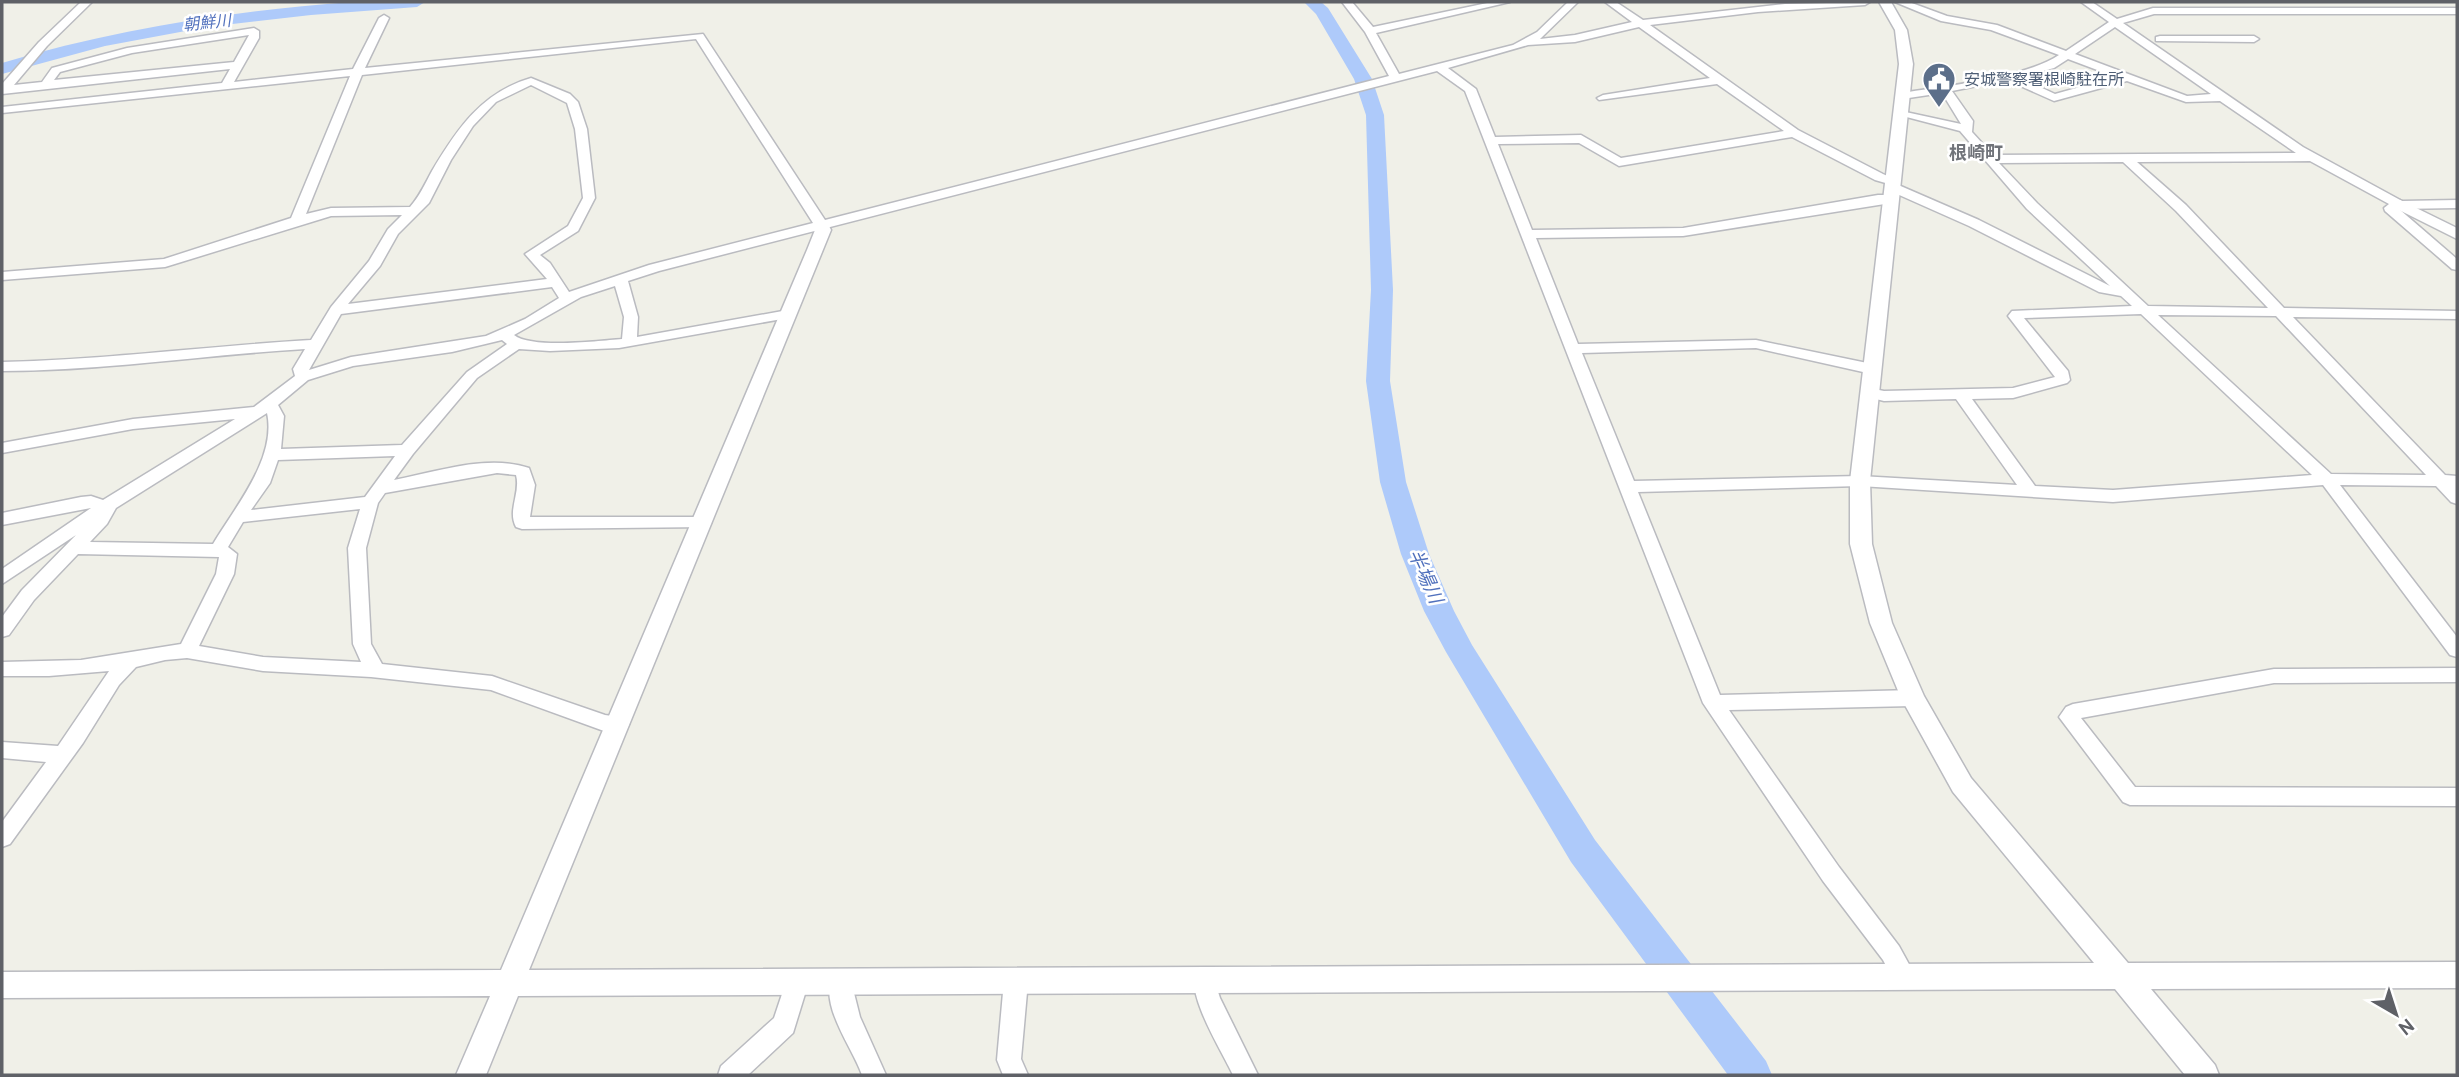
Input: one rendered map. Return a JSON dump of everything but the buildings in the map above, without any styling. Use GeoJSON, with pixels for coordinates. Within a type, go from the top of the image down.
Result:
{"type":"FeatureCollection","features":[{"type":"Feature","properties":{"kind":"street"},"geometry":{"type":"LineString","coordinates":[[3,90],[43,44],[87,2]]}},
{"type":"Feature","properties":{"kind":"street"},"geometry":{"type":"LineString","coordinates":[[1347,2],[1370,31],[1392,80]]}},
{"type":"Feature","properties":{"kind":"street"},"geometry":{"type":"LineString","coordinates":[[1370,31],[1505,2]]}},
{"type":"Feature","properties":{"kind":"street"},"geometry":{"type":"LineString","coordinates":[[1529,42],[1541,34],[1573,2]]}},
{"type":"Feature","properties":{"kind":"street"},"geometry":{"type":"LineString","coordinates":[[1610,2],[1794,133],[1856,166],[1892,189],[1974,223],[2104,289],[2126,293]]}},
{"type":"Feature","properties":{"kind":"street"},"geometry":{"type":"LineString","coordinates":[[371,670],[372,664],[362,644],[357,548],[375,495],[407,450],[472,374],[530,323],[567,299],[620,278],[1392,80],[1529,42],[1568,39],[1642,24],[1757,10],[1865,2]]}},
{"type":"Feature","properties":{"kind":"street"},"geometry":{"type":"LineString","coordinates":[[1885,2],[1898,22],[1903,37],[1906,64],[1860,481],[1860,531],[1866,568],[1881,622],[1913,698],[1939,748],[1982,812],[2204,1075]]}},
{"type":"Feature","properties":{"kind":"street"},"geometry":{"type":"LineString","coordinates":[[1900,2],[1945,19],[1993,27],[2186,99],[2222,97]]}},
{"type":"Feature","properties":{"kind":"street"},"geometry":{"type":"LineString","coordinates":[[2086,2],[2312,157],[2457,234]]}},
{"type":"Feature","properties":{"kind":"street"},"geometry":{"type":"LineString","coordinates":[[2145,2],[2153,11],[2163,55]]}},
{"type":"Feature","properties":{"kind":"street"},"geometry":{"type":"LineString","coordinates":[[2273,2],[2285,10]]}},
{"type":"Feature","properties":{"kind":"street"},"geometry":{"type":"LineString","coordinates":[[2382,2],[2398,11]]}},
{"type":"Feature","properties":{"kind":"street"},"geometry":{"type":"LineString","coordinates":[[1902,96],[2050,66],[2116,22],[2153,11],[2457,11]]}},
{"type":"Feature","properties":{"kind":"street"},"geometry":{"type":"LineString","coordinates":[[297,220],[358,71],[384,18]]}},
{"type":"Feature","properties":{"kind":"street"},"geometry":{"type":"LineString","coordinates":[[3,90],[45,85],[136,62],[204,38],[254,31],[254,38],[226,86]]}},
{"type":"Feature","properties":{"kind":"street"},"geometry":{"type":"LineString","coordinates":[[2,110],[699,36],[821,225],[821,235],[471,1075]]}},
{"type":"Feature","properties":{"kind":"street"},"geometry":{"type":"LineString","coordinates":[[197,49],[204,38]]}},
{"type":"Feature","properties":{"kind":"street"},"geometry":{"type":"LineString","coordinates":[[2160,39],[2254,39]]}},
{"type":"Feature","properties":{"kind":"street"},"geometry":{"type":"LineString","coordinates":[[531,81],[534,54]]}},
{"type":"Feature","properties":{"kind":"street"},"geometry":{"type":"LineString","coordinates":[[183,71],[190,60]]}},
{"type":"Feature","properties":{"kind":"street"},"geometry":{"type":"LineString","coordinates":[[45,85],[56,70],[136,62],[183,71],[239,65]]}},
{"type":"Feature","properties":{"kind":"street"},"geometry":{"type":"LineString","coordinates":[[1438,67],[1468,87],[1713,703],[1824,864],[1891,953],[1904,977]]}},
{"type":"Feature","properties":{"kind":"street"},"geometry":{"type":"LineString","coordinates":[[2008,76],[2054,98],[2129,77]]}},
{"type":"Feature","properties":{"kind":"street"},"geometry":{"type":"LineString","coordinates":[[1603,98],[1719,79]]}},
{"type":"Feature","properties":{"kind":"street"},"geometry":{"type":"LineString","coordinates":[[303,377],[301,369],[336,310],[375,263],[393,232],[424,200],[423,197],[477,114],[488,102],[501,94],[531,81],[566,96],[572,102],[582,129],[589,198],[573,228],[532,254],[567,299]]}},
{"type":"Feature","properties":{"kind":"street"},"geometry":{"type":"LineString","coordinates":[[1945,89],[1967,121],[1966,129]]}},
{"type":"Feature","properties":{"kind":"street"},"geometry":{"type":"LineString","coordinates":[[1901,114],[1966,129],[2032,206],[2327,479],[2457,650]]}},
{"type":"Feature","properties":{"kind":"street"},"geometry":{"type":"LineString","coordinates":[[1491,141],[1585,140],[1612,160],[1619,162],[1794,133]]}},
{"type":"Feature","properties":{"kind":"street"},"geometry":{"type":"LineString","coordinates":[[1990,159],[2312,157]]}},
{"type":"Feature","properties":{"kind":"street"},"geometry":{"type":"LineString","coordinates":[[2127,159],[2181,208],[2278,312],[2449,481],[2457,498]]}},
{"type":"Feature","properties":{"kind":"street"},"geometry":{"type":"LineString","coordinates":[[1528,234],[1683,232],[1878,199],[1892,189]]}},
{"type":"Feature","properties":{"kind":"street"},"geometry":{"type":"LineString","coordinates":[[2457,205],[2400,205],[2390,208],[2457,267]]}},
{"type":"Feature","properties":{"kind":"street"},"geometry":{"type":"LineString","coordinates":[[2,276],[165,263],[297,220],[331,212],[414,211]]}},
{"type":"Feature","properties":{"kind":"street"},"geometry":{"type":"LineString","coordinates":[[620,278],[631,317],[629,342]]}},
{"type":"Feature","properties":{"kind":"street"},"geometry":{"type":"LineString","coordinates":[[336,310],[556,282]]}},
{"type":"Feature","properties":{"kind":"street"},"geometry":{"type":"LineString","coordinates":[[1869,393],[1884,396],[2014,393],[2062,380],[2063,374],[2015,316],[2017,314],[2144,310],[2457,315]]}},
{"type":"Feature","properties":{"kind":"street"},"geometry":{"type":"LineString","coordinates":[[2,578],[106,506],[264,408],[303,377],[351,362],[510,339],[549,348],[629,342],[718,329],[788,314]]}},
{"type":"Feature","properties":{"kind":"street"},"geometry":{"type":"LineString","coordinates":[[2,366],[50,366],[202,351],[314,344]]}},
{"type":"Feature","properties":{"kind":"street"},"geometry":{"type":"LineString","coordinates":[[1572,349],[1756,344],[1872,369]]}},
{"type":"Feature","properties":{"kind":"street"},"geometry":{"type":"LineString","coordinates":[[1961,395],[2030,491]]}},
{"type":"Feature","properties":{"kind":"street"},"geometry":{"type":"LineString","coordinates":[[2,448],[133,424],[264,408],[276,415],[272,455],[262,483],[218,550]]}},
{"type":"Feature","properties":{"kind":"street"},"geometry":{"type":"LineString","coordinates":[[272,455],[407,450]]}},
{"type":"Feature","properties":{"kind":"street"},"geometry":{"type":"LineString","coordinates":[[238,517],[375,495],[482,470],[511,467],[523,472],[528,485],[522,523],[702,523]]}},
{"type":"Feature","properties":{"kind":"street"},"geometry":{"type":"LineString","coordinates":[[1626,487],[1860,481],[2127,496],[2327,479],[2449,481]]}},
{"type":"Feature","properties":{"kind":"street"},"geometry":{"type":"LineString","coordinates":[[2,519],[81,503],[106,506]]}},
{"type":"Feature","properties":{"kind":"street"},"geometry":{"type":"LineString","coordinates":[[2,631],[28,595],[106,513],[106,506]]}},
{"type":"Feature","properties":{"kind":"street"},"geometry":{"type":"LineString","coordinates":[[74,548],[218,550],[228,554],[225,574],[187,651]]}},
{"type":"Feature","properties":{"kind":"street"},"geometry":{"type":"LineString","coordinates":[[2,668],[57,670],[130,661],[165,652],[187,651],[263,664],[371,670],[492,683],[604,723],[619,724]]}},
{"type":"Feature","properties":{"kind":"street"},"geometry":{"type":"LineString","coordinates":[[2,838],[63,755],[103,694],[130,661]]}},
{"type":"Feature","properties":{"kind":"street"},"geometry":{"type":"LineString","coordinates":[[2457,676],[2274,676],[2073,712],[2069,717],[2130,796],[2457,797]]}},
{"type":"Feature","properties":{"kind":"street"},"geometry":{"type":"LineString","coordinates":[[1713,703],[1913,698]]}},
{"type":"Feature","properties":{"kind":"street"},"geometry":{"type":"LineString","coordinates":[[2,750],[63,755]]}},
{"type":"Feature","properties":{"kind":"street"},"geometry":{"type":"LineString","coordinates":[[2,985],[2457,975]]}},
{"type":"Feature","properties":{"kind":"street"},"geometry":{"type":"LineString","coordinates":[[730,1075],[784,1025],[797,981]]}},
{"type":"Feature","properties":{"kind":"street"},"geometry":{"type":"LineString","coordinates":[[841,981],[845,1018],[868,1055],[874,1075]]}},
{"type":"Feature","properties":{"kind":"street"},"geometry":{"type":"LineString","coordinates":[[1016,981],[1009,1060],[1016,1075]]}},
{"type":"Feature","properties":{"kind":"street"},"geometry":{"type":"LineString","coordinates":[[1204,981],[1209,1000],[1246,1075]]}},
{"type":"Feature","properties":{"kind":"waterway","name":"朝鮮川"},"geometry":{"type":"LineString","coordinates":[[2,69],[104,41],[156,30],[259,15],[417,2]]}},
{"type":"Feature","properties":{"kind":"waterway","name":"半場川"},"geometry":{"type":"LineString","coordinates":[[1312,2],[1322,11],[1363,79],[1375,115],[1382,290],[1378,381],[1393,482],[1415,554],[1439,611],[1461,652],[1583,851],[1752,1075]]}},
{"type":"Feature","properties":{"kind":"place","name":"安城警察署根崎駐在所"},"geometry":{"type":"Point","coordinates":[1939,109]}},
{"type":"Feature","properties":{"kind":"district","name":"根崎町"},"geometry":{"type":"Point","coordinates":[1976,153]}}]}
